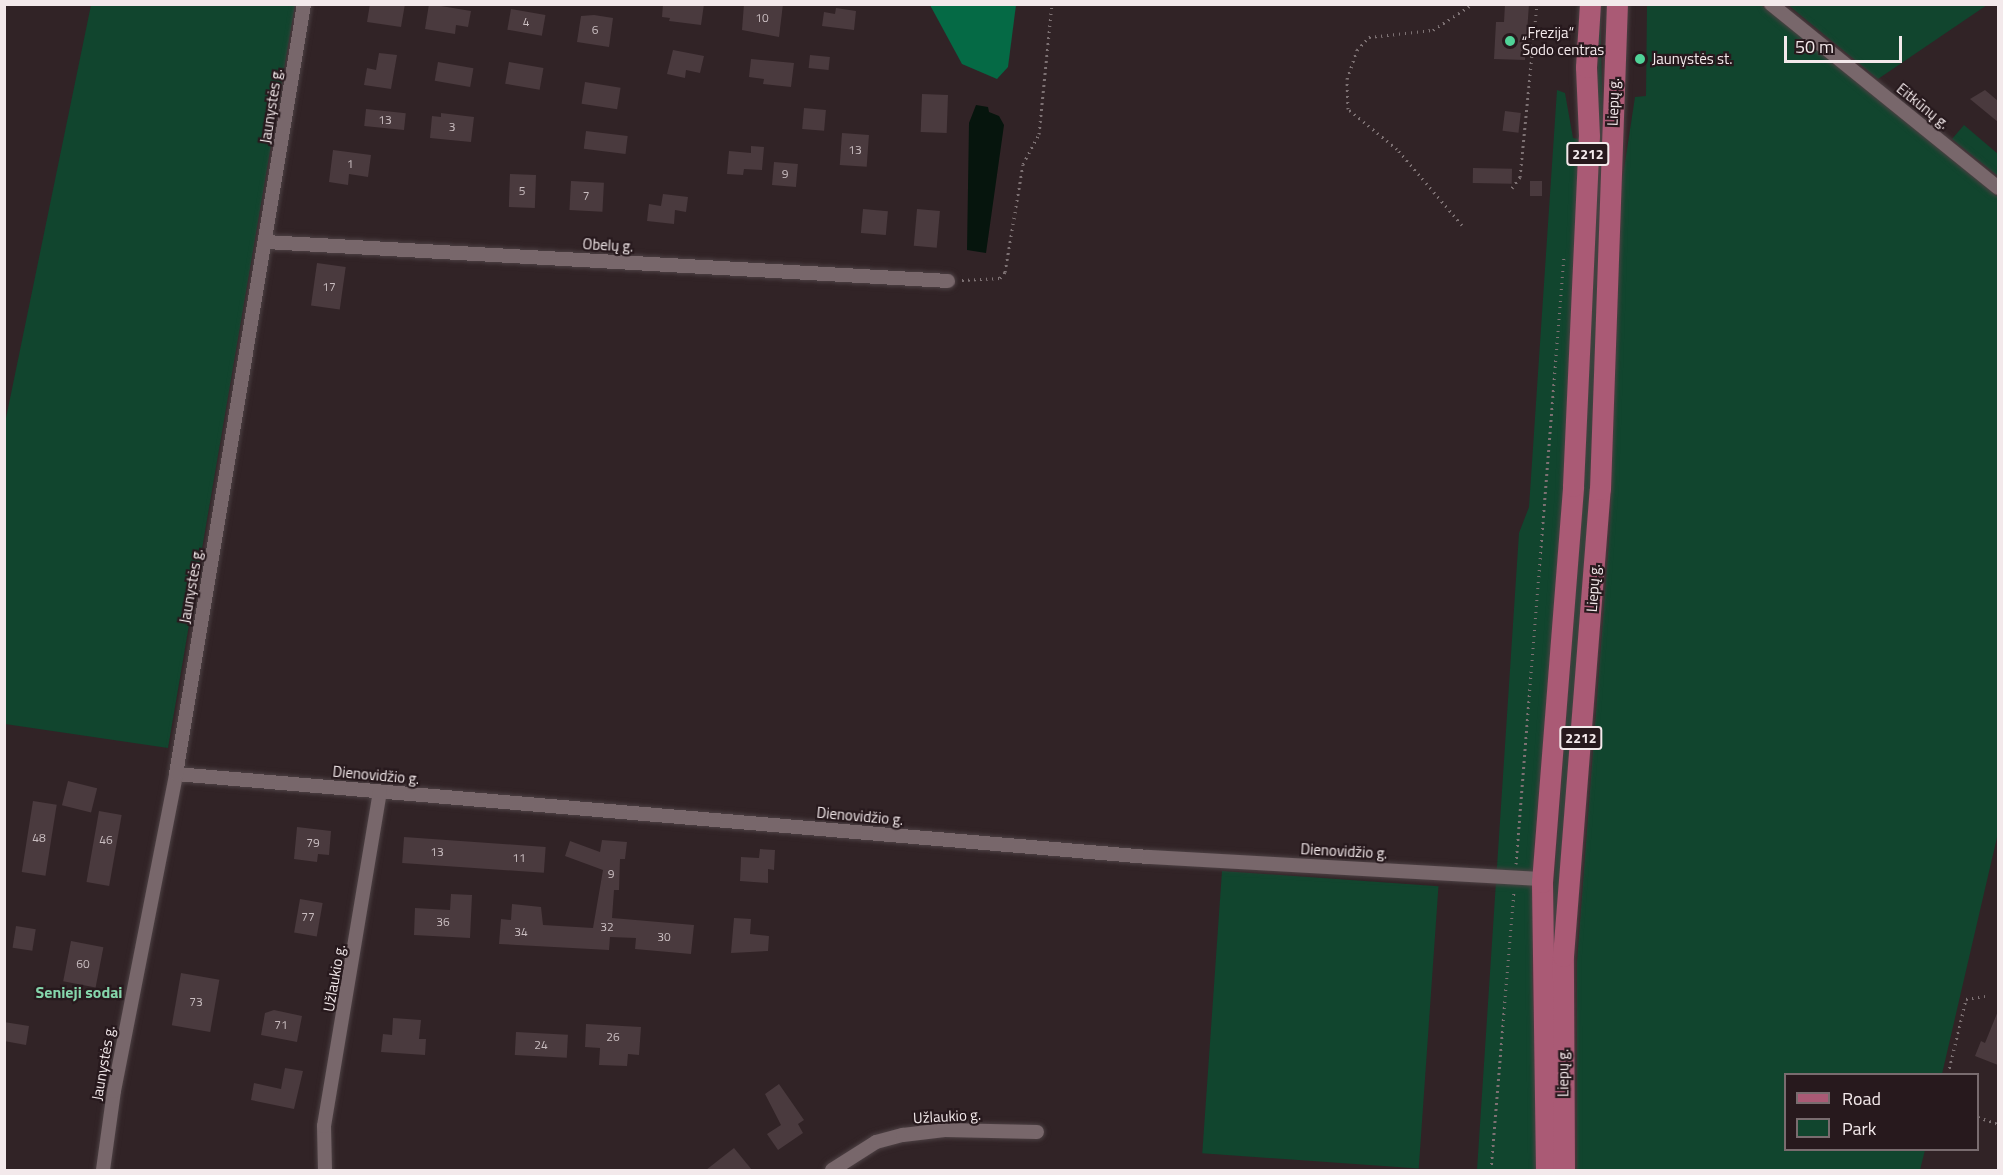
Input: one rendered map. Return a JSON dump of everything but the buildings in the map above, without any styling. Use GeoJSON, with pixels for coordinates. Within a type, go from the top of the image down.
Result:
{"type":"FeatureCollection","features":[{"type":"Feature","properties":{"kind":"main road","name":"Liepų g."},"geometry":{"type":"LineString","coordinates":[[1545,1170],[1542,879],[1573,486],[1588,147],[1590,4]]}},
{"type":"Feature","properties":{"kind":"main road","name":"Liepų g."},"geometry":{"type":"LineString","coordinates":[[1564,1170],[1563,956],[1600,489],[1617,4]]}},
{"type":"Feature","properties":{"kind":"street","name":"Jaunystės g."},"geometry":{"type":"LineString","coordinates":[[103,1170],[114,1091],[176,774],[304,4]]}},
{"type":"Feature","properties":{"kind":"street","name":"Eitkūnų g."},"geometry":{"type":"LineString","coordinates":[[1771,4],[1998,188]]}},
{"type":"Feature","properties":{"kind":"street","name":"Obelų g."},"geometry":{"type":"LineString","coordinates":[[266,242],[948,281]]}},
{"type":"Feature","properties":{"kind":"street","name":"Dienovidžio g."},"geometry":{"type":"LineString","coordinates":[[176,774],[1148,857],[1542,879]]}},
{"type":"Feature","properties":{"kind":"street","name":"Užlaukio g."},"geometry":{"type":"LineString","coordinates":[[325,1170],[324,1126],[380,792]]}},
{"type":"Feature","properties":{"kind":"street","name":"Užlaukio g."},"geometry":{"type":"LineString","coordinates":[[832,1170],[876,1142],[903,1135],[945,1130],[1037,1132]]}},
{"type":"Feature","properties":{"kind":"path"},"geometry":{"type":"LineString","coordinates":[[948,281],[1000,278],[1005,272],[1023,164],[1039,134],[1052,4]]}},
{"type":"Feature","properties":{"kind":"path"},"geometry":{"type":"LineString","coordinates":[[1462,225],[1397,149],[1348,109],[1347,79],[1357,50],[1368,37],[1433,30],[1473,4]]}},
{"type":"Feature","properties":{"kind":"path"},"geometry":{"type":"LineString","coordinates":[[1512,188],[1520,177],[1537,4]]}},
{"type":"Feature","properties":{"kind":"path"},"geometry":{"type":"LineString","coordinates":[[1491,1170],[1565,244]]}},
{"type":"Feature","properties":{"kind":"path"},"geometry":{"type":"LineString","coordinates":[[1948,1073],[1966,999],[1986,996]]}},
{"type":"Feature","properties":{"kind":"path"},"geometry":{"type":"LineString","coordinates":[[1979,1118],[1998,1124]]}},
{"type":"Feature","properties":{"kind":"green space"},"geometry":{"type":"Polygon","coordinates":[[[1787,4],[1987,4],[1987,5],[1878,79],[1787,4]]]}},
{"type":"Feature","properties":{"kind":"green space"},"geometry":{"type":"Polygon","coordinates":[[[91,5],[295,5],[168,748],[5,724],[5,423],[91,5]]]}},
{"type":"Feature","properties":{"kind":"green space"},"geometry":{"type":"Polygon","coordinates":[[[930,5],[1016,5],[1008,67],[997,79],[962,64],[930,5]]]}},
{"type":"Feature","properties":{"kind":"green space"},"geometry":{"type":"Polygon","coordinates":[[[1600,5],[1603,127],[1588,538],[1558,928],[1554,928],[1554,886],[1585,467],[1600,5]]]}},
{"type":"Feature","properties":{"kind":"green space"},"geometry":{"type":"Polygon","coordinates":[[[1647,5],[1761,5],[1998,197],[1998,833],[1942,1073],[1784,1073],[1784,1151],[1925,1151],[1920,1170],[1577,1170],[1577,962],[1610,527],[1622,182],[1635,97],[1646,96],[1647,5]]]}},
{"type":"Feature","properties":{"kind":"green space"},"geometry":{"type":"Polygon","coordinates":[[[1557,90],[1565,93],[1573,138],[1579,139],[1566,483],[1534,846],[1532,973],[1538,1170],[1477,1170],[1519,533],[1529,507],[1557,90]]]}},
{"type":"Feature","properties":{"kind":"green space"},"geometry":{"type":"Polygon","coordinates":[[[1964,125],[1998,154],[1998,176],[1952,139],[1964,125]]]}},
{"type":"Feature","properties":{"kind":"green space"},"geometry":{"type":"Polygon","coordinates":[[[1222,871],[1438,886],[1419,1168],[1202,1153],[1222,871]]]}},
{"type":"Feature","properties":{"kind":"shaded area"},"geometry":{"type":"Polygon","coordinates":[[[976,105],[988,107],[989,112],[999,116],[1004,125],[986,253],[967,250],[969,123],[976,105]]]}},
{"type":"Feature","properties":{"kind":"place","name":"„Frezija“ Sodo centras"},"geometry":{"type":"Point","coordinates":[1510,41]}},
{"type":"Feature","properties":{"kind":"place","name":"Jaunystės st."},"geometry":{"type":"Point","coordinates":[1640,59]}},
{"type":"Feature","properties":{"kind":"district","name":"Senieji sodai"},"geometry":{"type":"Point","coordinates":[79,992]}}]}
